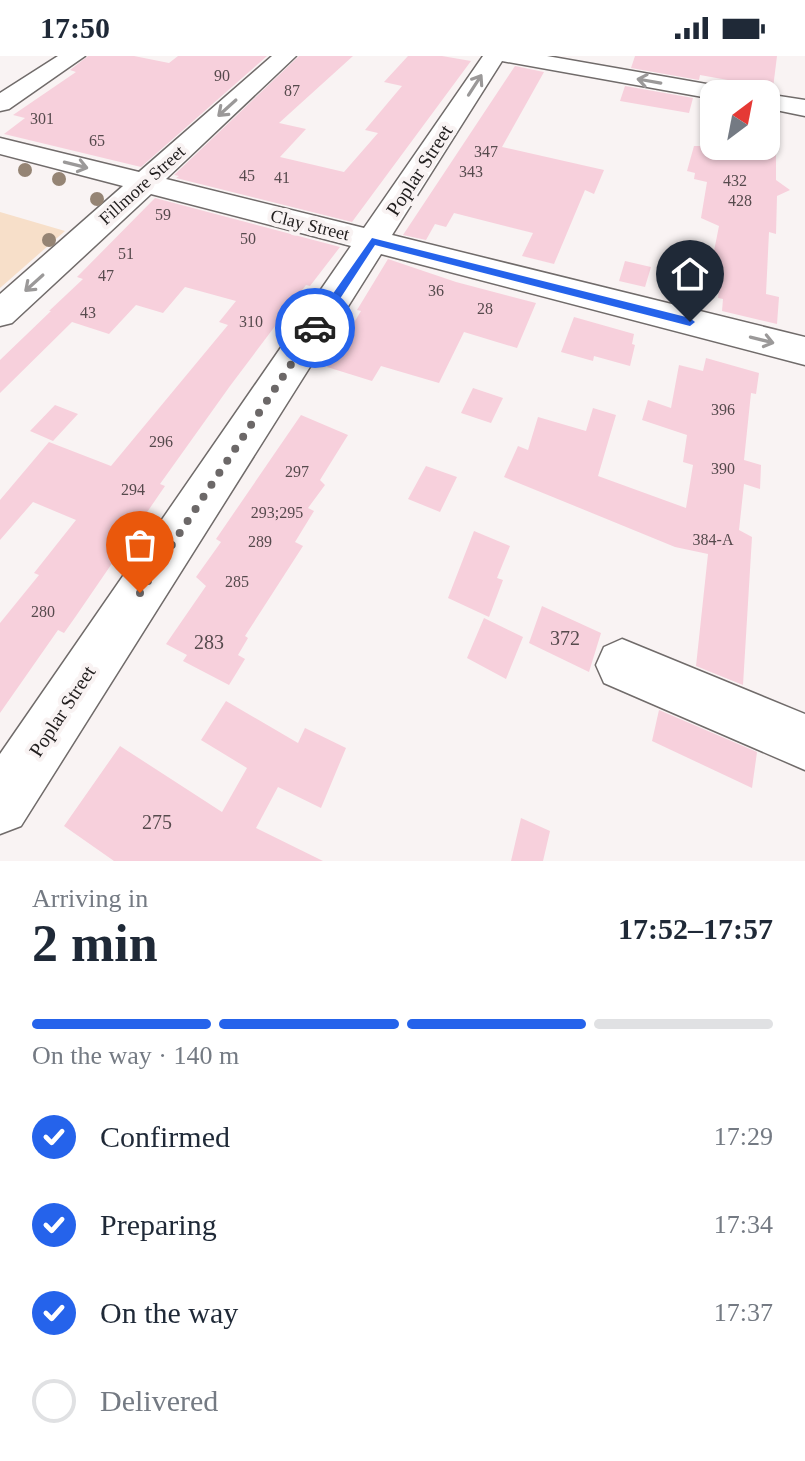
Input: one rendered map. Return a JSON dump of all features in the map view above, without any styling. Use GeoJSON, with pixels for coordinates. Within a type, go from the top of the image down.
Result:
{"type":"FeatureCollection","features":[{"type":"Feature","properties":{"kind":"street"},"geometry":{"type":"LineString","coordinates":[[0,104],[74,56]]}},
{"type":"Feature","properties":{"kind":"street","name":"Fillmore Street"},"geometry":{"type":"LineString","coordinates":[[0,314],[285,56]]}},
{"type":"Feature","properties":{"kind":"street","name":"Poplar Street"},"geometry":{"type":"LineString","coordinates":[[0,805],[494,56]]}},
{"type":"Feature","properties":{"kind":"street"},"geometry":{"type":"LineString","coordinates":[[508,56],[700,89]]}},
{"type":"Feature","properties":{"kind":"street"},"geometry":{"type":"LineString","coordinates":[[780,104],[805,108]]}},
{"type":"Feature","properties":{"kind":"street","name":"Clay Street"},"geometry":{"type":"LineString","coordinates":[[0,146],[805,351]]}},
{"type":"Feature","properties":{"kind":"street"},"geometry":{"type":"LineString","coordinates":[[622,665],[805,742]]}},
{"type":"Feature","properties":{"kind":"shaded area"},"geometry":{"type":"Polygon","coordinates":[[[0,212],[65,231],[0,288],[0,212]]]}},
{"type":"Feature","properties":{"kind":"building"},"geometry":{"type":"Polygon","coordinates":[[[88,56],[134,56],[169,63],[178,56],[267,56],[141,167],[4,134],[25,118],[13,115],[76,72],[70,70],[88,56]]]}},
{"type":"Feature","properties":{"kind":"building"},"geometry":{"type":"Polygon","coordinates":[[[299,56],[353,56],[279,123],[306,129],[280,157],[344,172],[378,133],[365,130],[402,86],[384,82],[408,56],[442,56],[471,61],[352,222],[174,175],[299,56]]]}},
{"type":"Feature","properties":{"kind":"building"},"geometry":{"type":"Polygon","coordinates":[[[635,56],[777,56],[774,80],[728,80],[700,75],[699,80],[631,68],[635,56]]]}},
{"type":"Feature","properties":{"kind":"building"},"geometry":{"type":"Polygon","coordinates":[[[515,66],[544,72],[502,147],[604,170],[594,194],[585,190],[554,264],[522,256],[533,233],[454,213],[446,227],[435,224],[426,240],[403,235],[515,66]]]}},
{"type":"Feature","properties":{"kind":"building"},"geometry":{"type":"Polygon","coordinates":[[[625,86],[693,98],[689,113],[620,101],[625,86]]]}},
{"type":"Feature","properties":{"kind":"building"},"geometry":{"type":"Polygon","coordinates":[[[694,146],[700,146],[700,160],[776,160],[776,180],[790,190],[777,196],[776,234],[769,232],[766,294],[779,297],[777,324],[722,311],[723,299],[718,298],[721,273],[710,271],[719,226],[701,218],[707,182],[694,179],[695,173],[687,171],[694,146]]]}},
{"type":"Feature","properties":{"kind":"building"},"geometry":{"type":"Polygon","coordinates":[[[155,198],[340,247],[310,286],[306,285],[230,386],[160,484],[165,486],[76,616],[64,633],[58,630],[0,713],[0,623],[39,575],[34,573],[76,520],[33,502],[0,540],[0,500],[49,442],[111,466],[228,325],[219,322],[236,301],[185,287],[163,313],[136,305],[109,334],[72,322],[0,393],[0,360],[83,279],[77,277],[155,198]]]}},
{"type":"Feature","properties":{"kind":"building"},"geometry":{"type":"Polygon","coordinates":[[[388,259],[456,282],[536,303],[517,348],[464,332],[439,383],[381,366],[372,381],[327,367],[388,259]]]}},
{"type":"Feature","properties":{"kind":"building"},"geometry":{"type":"Polygon","coordinates":[[[625,261],[651,267],[645,287],[619,281],[625,261]]]}},
{"type":"Feature","properties":{"kind":"building"},"geometry":{"type":"Polygon","coordinates":[[[574,317],[634,334],[630,366],[594,356],[593,361],[561,352],[574,317]]]}},
{"type":"Feature","properties":{"kind":"building"},"geometry":{"type":"Polygon","coordinates":[[[706,358],[759,373],[756,394],[751,393],[744,460],[761,465],[760,489],[744,484],[739,530],[752,537],[743,685],[696,666],[708,554],[675,547],[504,477],[518,446],[528,450],[538,417],[586,431],[593,408],[616,415],[598,476],[686,508],[693,465],[683,462],[687,435],[642,420],[648,400],[671,408],[679,365],[703,371],[706,358]]]}},
{"type":"Feature","properties":{"kind":"building"},"geometry":{"type":"Polygon","coordinates":[[[473,388],[503,398],[491,423],[461,413],[473,388]]]}},
{"type":"Feature","properties":{"kind":"building"},"geometry":{"type":"Polygon","coordinates":[[[55,405],[78,414],[53,441],[30,431],[55,405]]]}},
{"type":"Feature","properties":{"kind":"building"},"geometry":{"type":"Polygon","coordinates":[[[301,415],[348,435],[320,480],[325,485],[308,508],[314,511],[295,542],[303,546],[245,636],[248,638],[238,655],[245,659],[229,685],[183,661],[187,655],[166,644],[206,586],[196,577],[221,542],[216,539],[301,415]]]}},
{"type":"Feature","properties":{"kind":"building"},"geometry":{"type":"Polygon","coordinates":[[[426,466],[457,477],[440,512],[408,499],[426,466]]]}},
{"type":"Feature","properties":{"kind":"building"},"geometry":{"type":"Polygon","coordinates":[[[474,531],[510,546],[497,578],[503,580],[489,617],[448,598],[474,531]]]}},
{"type":"Feature","properties":{"kind":"building"},"geometry":{"type":"Polygon","coordinates":[[[542,606],[601,633],[589,672],[529,643],[542,606]]]}},
{"type":"Feature","properties":{"kind":"building"},"geometry":{"type":"Polygon","coordinates":[[[484,618],[523,637],[506,679],[467,658],[484,618]]]}},
{"type":"Feature","properties":{"kind":"building"},"geometry":{"type":"Polygon","coordinates":[[[226,701],[298,743],[305,728],[346,748],[321,808],[278,787],[256,828],[323,861],[114,861],[64,826],[120,746],[222,812],[247,768],[201,740],[226,701]]]}},
{"type":"Feature","properties":{"kind":"building"},"geometry":{"type":"Polygon","coordinates":[[[659,710],[757,752],[752,788],[652,741],[659,710]]]}},
{"type":"Feature","properties":{"kind":"building"},"geometry":{"type":"Polygon","coordinates":[[[521,818],[550,831],[543,861],[511,861],[521,818]]]}},
{"type":"Feature","properties":{"kind":"way so far"},"geometry":{"type":"LineString","coordinates":[[140,593],[315,328]]}},
{"type":"Feature","properties":{"kind":"route"},"geometry":{"type":"LineString","coordinates":[[315,328],[372,241],[690,322]]}}]}
